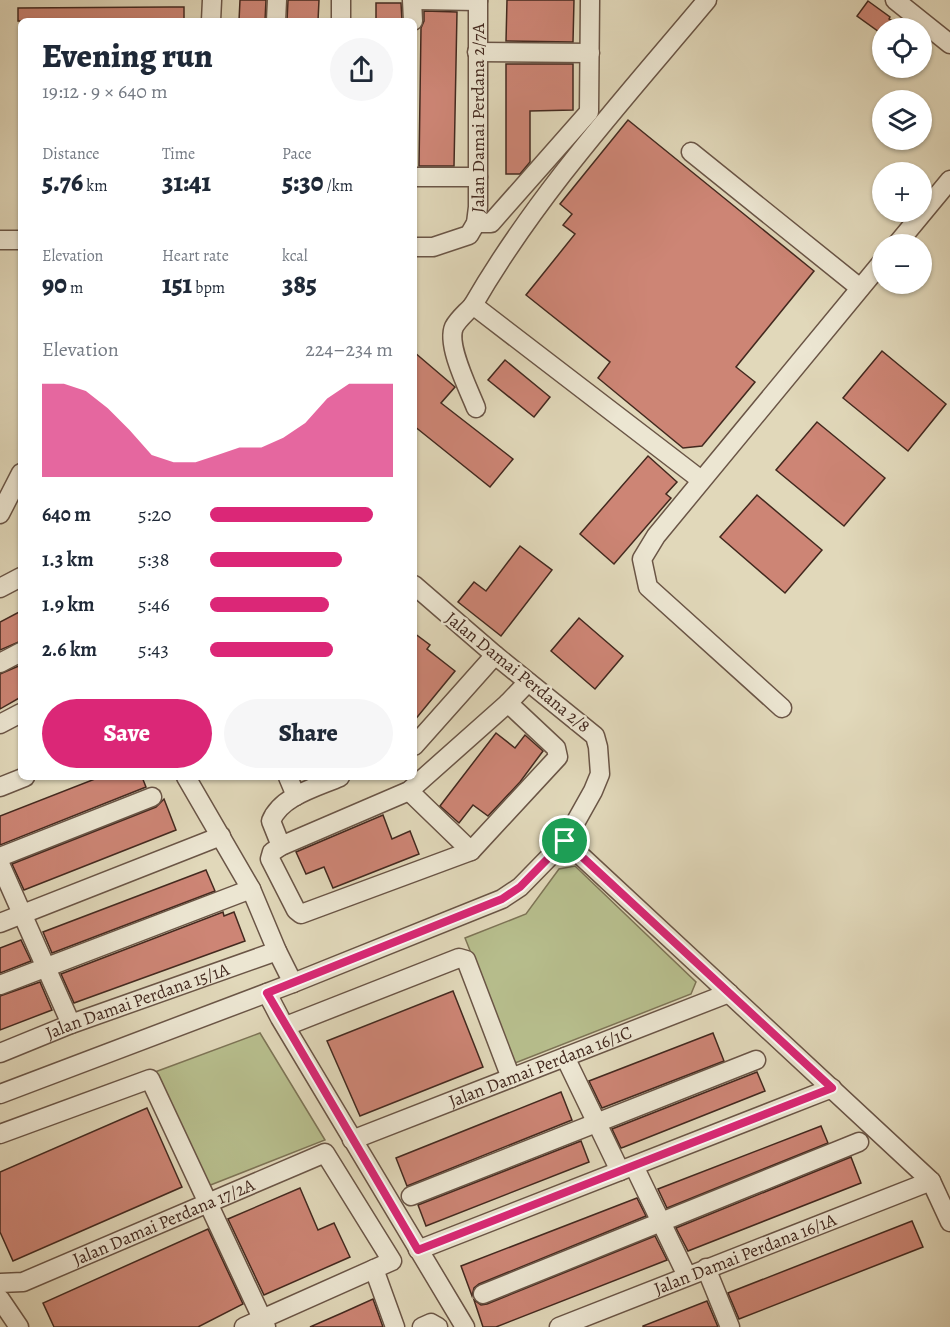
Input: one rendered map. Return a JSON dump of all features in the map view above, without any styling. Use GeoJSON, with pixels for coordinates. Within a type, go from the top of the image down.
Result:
{"type":"FeatureCollection","features":[{"type":"Feature","properties":{"kind":"street"},"geometry":{"type":"LineString","coordinates":[[212,0],[212,18]]}},
{"type":"Feature","properties":{"kind":"street"},"geometry":{"type":"LineString","coordinates":[[276,18],[277,0]]}},
{"type":"Feature","properties":{"kind":"street"},"geometry":{"type":"LineString","coordinates":[[341,0],[341,18]]}},
{"type":"Feature","properties":{"kind":"street"},"geometry":{"type":"LineString","coordinates":[[412,18],[415,0],[478,1]]}},
{"type":"Feature","properties":{"kind":"street"},"geometry":{"type":"LineString","coordinates":[[417,247],[433,247],[491,223],[589,112],[590,0]]}},
{"type":"Feature","properties":{"kind":"street"},"geometry":{"type":"LineString","coordinates":[[476,408],[455,352],[453,328],[473,305],[489,278],[561,175],[707,0]]}},
{"type":"Feature","properties":{"kind":"street"},"geometry":{"type":"LineString","coordinates":[[895,0],[950,44]]}},
{"type":"Feature","properties":{"kind":"street","name":"Jalan Damai Perdana 2/7A"},"geometry":{"type":"LineString","coordinates":[[472,229],[478,177],[478,1]]}},
{"type":"Feature","properties":{"kind":"street"},"geometry":{"type":"LineString","coordinates":[[477,52],[590,53]]}},
{"type":"Feature","properties":{"kind":"street"},"geometry":{"type":"LineString","coordinates":[[691,152],[860,288]]}},
{"type":"Feature","properties":{"kind":"street"},"geometry":{"type":"LineString","coordinates":[[417,177],[478,177]]}},
{"type":"Feature","properties":{"kind":"street"},"geometry":{"type":"LineString","coordinates":[[905,234],[950,180]]}},
{"type":"Feature","properties":{"kind":"street"},"geometry":{"type":"LineString","coordinates":[[0,240],[18,240]]}},
{"type":"Feature","properties":{"kind":"street"},"geometry":{"type":"LineString","coordinates":[[782,708],[648,586],[642,559],[656,536],[701,480],[872,274]]}},
{"type":"Feature","properties":{"kind":"street"},"geometry":{"type":"LineString","coordinates":[[473,305],[701,480]]}},
{"type":"Feature","properties":{"kind":"street"},"geometry":{"type":"LineString","coordinates":[[0,514],[18,478]]}},
{"type":"Feature","properties":{"kind":"street"},"geometry":{"type":"LineString","coordinates":[[0,588],[18,579]]}},
{"type":"Feature","properties":{"kind":"street","name":"Jalan Damai Perdana 2/8"},"geometry":{"type":"LineString","coordinates":[[417,590],[595,736],[600,774],[565,841]]}},
{"type":"Feature","properties":{"kind":"street"},"geometry":{"type":"LineString","coordinates":[[0,663],[18,654]]}},
{"type":"Feature","properties":{"kind":"street"},"geometry":{"type":"LineString","coordinates":[[417,743],[495,655]]}},
{"type":"Feature","properties":{"kind":"street"},"geometry":{"type":"LineString","coordinates":[[508,704],[556,748],[558,758],[471,851],[301,914],[296,910],[270,859],[272,852],[281,846],[409,791],[508,704],[528,682]]}},
{"type":"Feature","properties":{"kind":"street"},"geometry":{"type":"LineString","coordinates":[[0,724],[18,715]]}},
{"type":"Feature","properties":{"kind":"street"},"geometry":{"type":"LineString","coordinates":[[0,787],[18,780]]}},
{"type":"Feature","properties":{"kind":"street"},"geometry":{"type":"LineString","coordinates":[[188,780],[250,889],[293,983]]}},
{"type":"Feature","properties":{"kind":"street"},"geometry":{"type":"LineString","coordinates":[[289,780],[296,796]]}},
{"type":"Feature","properties":{"kind":"street"},"geometry":{"type":"LineString","coordinates":[[281,846],[271,821],[274,813],[296,796],[333,780]]}},
{"type":"Feature","properties":{"kind":"street"},"geometry":{"type":"LineString","coordinates":[[409,791],[471,851]]}},
{"type":"Feature","properties":{"kind":"street"},"geometry":{"type":"LineString","coordinates":[[0,856],[152,797]]}},
{"type":"Feature","properties":{"kind":"street"},"geometry":{"type":"LineString","coordinates":[[0,923],[221,836]]}},
{"type":"Feature","properties":{"kind":"street"},"geometry":{"type":"LineString","coordinates":[[0,1094],[293,983],[502,899],[520,887],[565,841],[931,1181],[950,1222]]}},
{"type":"Feature","properties":{"kind":"street"},"geometry":{"type":"LineString","coordinates":[[0,864],[71,1024]]}},
{"type":"Feature","properties":{"kind":"street"},"geometry":{"type":"LineString","coordinates":[[0,985],[250,889]]}},
{"type":"Feature","properties":{"kind":"street","name":"Jalan Damai Perdana 15/1A"},"geometry":{"type":"LineString","coordinates":[[0,1053],[71,1024],[277,951]]}},
{"type":"Feature","properties":{"kind":"street"},"geometry":{"type":"LineString","coordinates":[[286,1026],[459,958],[466,960],[511,1078]]}},
{"type":"Feature","properties":{"kind":"street"},"geometry":{"type":"LineString","coordinates":[[267,993],[352,1140],[465,1327]]}},
{"type":"Feature","properties":{"kind":"street","name":"Jalan Damai Perdana 16/1C"},"geometry":{"type":"LineString","coordinates":[[352,1140],[729,993]]}},
{"type":"Feature","properties":{"kind":"street"},"geometry":{"type":"LineString","coordinates":[[565,1057],[597,1123],[661,1222],[687,1276]]}},
{"type":"Feature","properties":{"kind":"street"},"geometry":{"type":"LineString","coordinates":[[411,1196],[756,1060]]}},
{"type":"Feature","properties":{"kind":"street"},"geometry":{"type":"LineString","coordinates":[[0,1134],[150,1079],[265,1323]]}},
{"type":"Feature","properties":{"kind":"street"},"geometry":{"type":"LineString","coordinates":[[418,1250],[832,1088]]}},
{"type":"Feature","properties":{"kind":"street"},"geometry":{"type":"LineString","coordinates":[[483,1294],[859,1142]]}},
{"type":"Feature","properties":{"kind":"street","name":"Jalan Damai Perdana 17/2A"},"geometry":{"type":"LineString","coordinates":[[0,1283],[23,1282],[325,1153],[392,1262],[374,1269]]}},
{"type":"Feature","properties":{"kind":"street","name":"Jalan Damai Perdana 16/1A"},"geometry":{"type":"LineString","coordinates":[[559,1327],[931,1181]]}},
{"type":"Feature","properties":{"kind":"street"},"geometry":{"type":"LineString","coordinates":[[706,1268],[730,1327]]}},
{"type":"Feature","properties":{"kind":"street"},"geometry":{"type":"LineString","coordinates":[[244,1327],[265,1323],[374,1269],[395,1327]]}},
{"type":"Feature","properties":{"kind":"street"},"geometry":{"type":"LineString","coordinates":[[0,1299],[19,1327]]}},
{"type":"Feature","properties":{"kind":"street"},"geometry":{"type":"LineString","coordinates":[[422,1327],[431,1323],[438,1327]]}},
{"type":"Feature","properties":{"kind":"green space"},"geometry":{"type":"Polygon","coordinates":[[[575,866],[696,982],[691,994],[515,1063],[465,938],[526,914],[559,869],[575,866]]]}},
{"type":"Feature","properties":{"kind":"green space"},"geometry":{"type":"Polygon","coordinates":[[[260,1033],[325,1140],[208,1186],[155,1072],[260,1033]]]}},
{"type":"Feature","properties":{"kind":"building"},"geometry":{"type":"Polygon","coordinates":[[[240,0],[266,0],[265,18],[239,18],[240,0]]]}},
{"type":"Feature","properties":{"kind":"building"},"geometry":{"type":"Polygon","coordinates":[[[288,0],[319,0],[318,18],[287,18],[288,0]]]}},
{"type":"Feature","properties":{"kind":"building"},"geometry":{"type":"Polygon","coordinates":[[[507,0],[574,0],[573,42],[506,41],[507,0]]]}},
{"type":"Feature","properties":{"kind":"building"},"geometry":{"type":"Polygon","coordinates":[[[868,1],[890,17],[872,18],[872,27],[857,16],[868,1]]]}},
{"type":"Feature","properties":{"kind":"building"},"geometry":{"type":"Polygon","coordinates":[[[376,3],[401,3],[402,18],[376,18],[376,3]]]}},
{"type":"Feature","properties":{"kind":"building"},"geometry":{"type":"Polygon","coordinates":[[[184,7],[184,18],[18,18],[18,8],[184,7]]]}},
{"type":"Feature","properties":{"kind":"building"},"geometry":{"type":"Polygon","coordinates":[[[424,11],[457,12],[454,166],[419,166],[421,28],[424,11]]]}},
{"type":"Feature","properties":{"kind":"building"},"geometry":{"type":"Polygon","coordinates":[[[506,64],[573,64],[573,110],[530,111],[530,162],[520,174],[506,174],[506,64]]]}},
{"type":"Feature","properties":{"kind":"building"},"geometry":{"type":"Polygon","coordinates":[[[628,120],[814,271],[736,367],[755,382],[702,446],[683,448],[598,378],[610,362],[526,295],[575,234],[563,225],[572,214],[560,204],[628,120]]]}},
{"type":"Feature","properties":{"kind":"building"},"geometry":{"type":"Polygon","coordinates":[[[882,351],[946,404],[908,451],[843,398],[882,351]]]}},
{"type":"Feature","properties":{"kind":"building"},"geometry":{"type":"Polygon","coordinates":[[[417,355],[455,387],[441,403],[513,459],[490,487],[417,428],[417,355]]]}},
{"type":"Feature","properties":{"kind":"building"},"geometry":{"type":"Polygon","coordinates":[[[505,360],[550,397],[534,417],[488,380],[505,360]]]}},
{"type":"Feature","properties":{"kind":"building"},"geometry":{"type":"Polygon","coordinates":[[[817,422],[885,478],[844,526],[776,470],[817,422]]]}},
{"type":"Feature","properties":{"kind":"building"},"geometry":{"type":"Polygon","coordinates":[[[648,456],[677,482],[666,494],[671,498],[614,564],[580,534],[648,456]]]}},
{"type":"Feature","properties":{"kind":"building"},"geometry":{"type":"Polygon","coordinates":[[[757,495],[822,550],[785,593],[720,537],[757,495]]]}},
{"type":"Feature","properties":{"kind":"building"},"geometry":{"type":"Polygon","coordinates":[[[520,546],[552,570],[501,636],[458,602],[474,582],[486,591],[520,546]]]}},
{"type":"Feature","properties":{"kind":"building"},"geometry":{"type":"Polygon","coordinates":[[[18,613],[18,642],[0,650],[0,622],[18,613]]]}},
{"type":"Feature","properties":{"kind":"building"},"geometry":{"type":"Polygon","coordinates":[[[579,618],[623,656],[595,689],[551,651],[579,618]]]}},
{"type":"Feature","properties":{"kind":"building"},"geometry":{"type":"Polygon","coordinates":[[[417,635],[430,645],[427,649],[455,671],[417,717],[417,635]]]}},
{"type":"Feature","properties":{"kind":"building"},"geometry":{"type":"Polygon","coordinates":[[[18,666],[18,699],[0,709],[0,674],[18,666]]]}},
{"type":"Feature","properties":{"kind":"building"},"geometry":{"type":"Polygon","coordinates":[[[496,733],[515,748],[525,735],[543,751],[520,782],[488,816],[473,805],[459,823],[440,806],[496,733]]]}},
{"type":"Feature","properties":{"kind":"building"},"geometry":{"type":"Polygon","coordinates":[[[92,780],[143,780],[146,787],[0,845],[0,816],[92,780]]]}},
{"type":"Feature","properties":{"kind":"building"},"geometry":{"type":"Polygon","coordinates":[[[164,799],[176,830],[24,890],[12,864],[156,807],[164,799]]]}},
{"type":"Feature","properties":{"kind":"building"},"geometry":{"type":"Polygon","coordinates":[[[383,815],[392,839],[410,831],[419,854],[333,888],[324,867],[306,874],[296,852],[383,815]]]}},
{"type":"Feature","properties":{"kind":"building"},"geometry":{"type":"Polygon","coordinates":[[[206,870],[215,891],[52,953],[43,932],[206,870]]]}},
{"type":"Feature","properties":{"kind":"building"},"geometry":{"type":"Polygon","coordinates":[[[223,912],[224,916],[234,912],[245,941],[74,1003],[61,974],[223,912]]]}},
{"type":"Feature","properties":{"kind":"building"},"geometry":{"type":"Polygon","coordinates":[[[21,940],[31,961],[0,973],[0,948],[21,940]]]}},
{"type":"Feature","properties":{"kind":"building"},"geometry":{"type":"Polygon","coordinates":[[[40,982],[52,1010],[0,1030],[0,996],[40,982]]]}},
{"type":"Feature","properties":{"kind":"building"},"geometry":{"type":"Polygon","coordinates":[[[453,991],[483,1067],[360,1116],[327,1041],[453,991]]]}},
{"type":"Feature","properties":{"kind":"building"},"geometry":{"type":"Polygon","coordinates":[[[713,1033],[724,1061],[602,1108],[589,1081],[713,1033]]]}},
{"type":"Feature","properties":{"kind":"building"},"geometry":{"type":"Polygon","coordinates":[[[757,1072],[765,1091],[624,1147],[621,1148],[612,1129],[757,1072]]]}},
{"type":"Feature","properties":{"kind":"building"},"geometry":{"type":"Polygon","coordinates":[[[561,1092],[572,1120],[407,1186],[396,1158],[561,1092]]]}},
{"type":"Feature","properties":{"kind":"building"},"geometry":{"type":"Polygon","coordinates":[[[147,1108],[182,1187],[13,1261],[0,1232],[0,1172],[147,1108]]]}},
{"type":"Feature","properties":{"kind":"building"},"geometry":{"type":"Polygon","coordinates":[[[821,1126],[828,1143],[667,1208],[658,1189],[821,1126]]]}},
{"type":"Feature","properties":{"kind":"building"},"geometry":{"type":"Polygon","coordinates":[[[581,1141],[589,1162],[426,1226],[418,1205],[581,1141]]]}},
{"type":"Feature","properties":{"kind":"building"},"geometry":{"type":"Polygon","coordinates":[[[851,1157],[861,1183],[688,1251],[676,1228],[851,1157]]]}},
{"type":"Feature","properties":{"kind":"building"},"geometry":{"type":"Polygon","coordinates":[[[300,1188],[318,1230],[334,1223],[350,1257],[264,1295],[228,1219],[300,1188]]]}},
{"type":"Feature","properties":{"kind":"building"},"geometry":{"type":"Polygon","coordinates":[[[637,1198],[646,1216],[479,1284],[474,1288],[472,1296],[461,1266],[637,1198]]]}},
{"type":"Feature","properties":{"kind":"building"},"geometry":{"type":"Polygon","coordinates":[[[912,1221],[923,1247],[739,1319],[728,1293],[912,1221]]]}},
{"type":"Feature","properties":{"kind":"building"},"geometry":{"type":"Polygon","coordinates":[[[208,1229],[243,1304],[198,1327],[54,1327],[43,1303],[208,1229]]]}},
{"type":"Feature","properties":{"kind":"building"},"geometry":{"type":"Polygon","coordinates":[[[655,1236],[667,1260],[496,1327],[483,1327],[474,1300],[481,1305],[487,1304],[655,1236]]]}},
{"type":"Feature","properties":{"kind":"building"},"geometry":{"type":"Polygon","coordinates":[[[373,1299],[383,1327],[310,1327],[342,1313],[373,1299]]]}},
{"type":"Feature","properties":{"kind":"building"},"geometry":{"type":"Polygon","coordinates":[[[707,1301],[718,1327],[643,1327],[643,1326],[707,1301]]]}},
{"type":"Feature","properties":{"kind":"route"},"geometry":{"type":"LineString","coordinates":[[565,841],[832,1088],[418,1250],[267,993],[502,899],[520,887],[565,841]]}}]}
